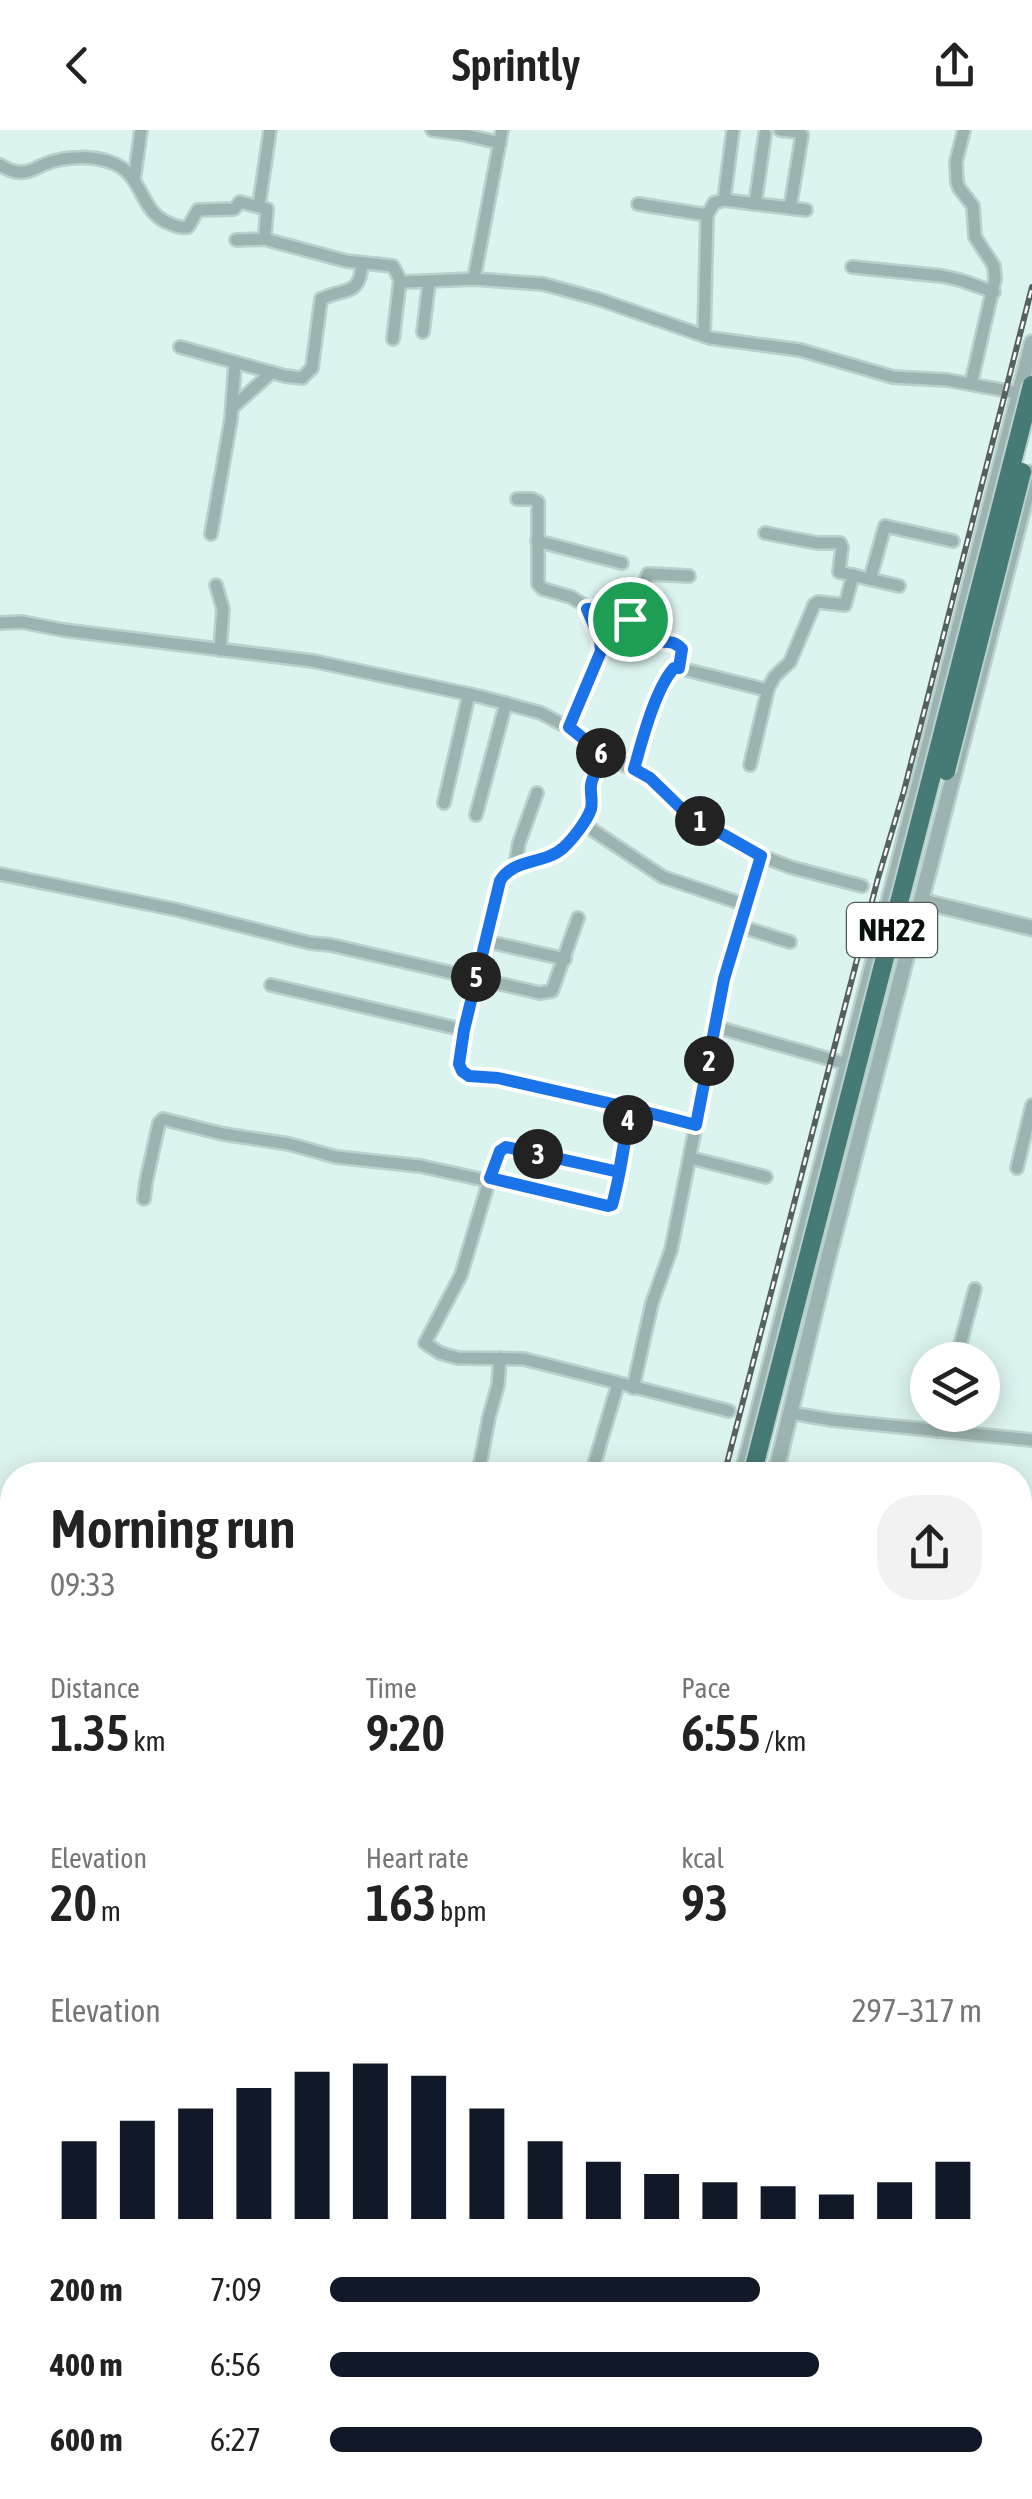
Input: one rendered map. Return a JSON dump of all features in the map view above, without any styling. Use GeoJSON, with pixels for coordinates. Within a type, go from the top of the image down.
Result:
{"type":"FeatureCollection","features":[{"type":"Feature","properties":{"kind":"highway","name":"NH22"},"geometry":{"type":"LineString","coordinates":[[750,1462],[1026,389]]}},
{"type":"Feature","properties":{"kind":"highway","name":"NH22"},"geometry":{"type":"LineString","coordinates":[[775,1462],[801,1324],[1032,432]]}},
{"type":"Feature","properties":{"kind":"street"},"geometry":{"type":"LineString","coordinates":[[134,181],[141,130]]}},
{"type":"Feature","properties":{"kind":"street"},"geometry":{"type":"LineString","coordinates":[[259,206],[270,130]]}},
{"type":"Feature","properties":{"kind":"street"},"geometry":{"type":"LineString","coordinates":[[432,130],[501,137],[474,280]]}},
{"type":"Feature","properties":{"kind":"street"},"geometry":{"type":"LineString","coordinates":[[724,200],[733,130]]}},
{"type":"Feature","properties":{"kind":"street"},"geometry":{"type":"LineString","coordinates":[[780,130],[802,135],[790,208]]}},
{"type":"Feature","properties":{"kind":"street"},"geometry":{"type":"LineString","coordinates":[[964,130],[956,162],[957,182],[975,210],[976,240],[994,266],[994,292],[970,384]]}},
{"type":"Feature","properties":{"kind":"street"},"geometry":{"type":"LineString","coordinates":[[755,204],[764,134]]}},
{"type":"Feature","properties":{"kind":"street"},"geometry":{"type":"LineString","coordinates":[[0,165],[26,172],[71,158],[98,159],[121,166],[154,216],[192,231],[198,210],[234,209],[240,202],[267,209],[266,239]]}},
{"type":"Feature","properties":{"kind":"street"},"geometry":{"type":"LineString","coordinates":[[704,336],[708,214],[714,203],[724,200],[806,210]]}},
{"type":"Feature","properties":{"kind":"street"},"geometry":{"type":"LineString","coordinates":[[638,204],[708,214]]}},
{"type":"Feature","properties":{"kind":"street"},"geometry":{"type":"LineString","coordinates":[[236,240],[266,239],[328,257],[393,266],[400,280],[394,339]]}},
{"type":"Feature","properties":{"kind":"street"},"geometry":{"type":"LineString","coordinates":[[180,347],[271,373],[294,378],[308,375],[320,302],[324,297],[357,286],[362,263]]}},
{"type":"Feature","properties":{"kind":"street"},"geometry":{"type":"LineString","coordinates":[[852,267],[942,276],[994,292]]}},
{"type":"Feature","properties":{"kind":"street"},"geometry":{"type":"LineString","coordinates":[[400,280],[525,282],[567,289],[704,336],[800,350],[885,375],[1026,389]]}},
{"type":"Feature","properties":{"kind":"street"},"geometry":{"type":"LineString","coordinates":[[423,332],[429,282]]}},
{"type":"Feature","properties":{"kind":"street"},"geometry":{"type":"LineString","coordinates":[[750,1462],[874,956],[988,516],[1026,389],[1032,342]]}},
{"type":"Feature","properties":{"kind":"street"},"geometry":{"type":"LineString","coordinates":[[211,534],[232,408],[235,363]]}},
{"type":"Feature","properties":{"kind":"street"},"geometry":{"type":"LineString","coordinates":[[232,408],[271,373]]}},
{"type":"Feature","properties":{"kind":"street"},"geometry":{"type":"LineString","coordinates":[[776,1462],[1032,473]]}},
{"type":"Feature","properties":{"kind":"street"},"geometry":{"type":"LineString","coordinates":[[517,499],[538,502],[540,587],[572,597],[587,609],[600,639],[601,651],[569,727]]}},
{"type":"Feature","properties":{"kind":"street"},"geometry":{"type":"LineString","coordinates":[[988,516],[1018,525]]}},
{"type":"Feature","properties":{"kind":"street"},"geometry":{"type":"LineString","coordinates":[[870,579],[885,526],[952,541]]}},
{"type":"Feature","properties":{"kind":"street"},"geometry":{"type":"LineString","coordinates":[[765,533],[817,543],[840,543],[840,572],[899,586]]}},
{"type":"Feature","properties":{"kind":"street"},"geometry":{"type":"LineString","coordinates":[[537,542],[622,563]]}},
{"type":"Feature","properties":{"kind":"street"},"geometry":{"type":"LineString","coordinates":[[630,619],[648,574],[689,576]]}},
{"type":"Feature","properties":{"kind":"street"},"geometry":{"type":"LineString","coordinates":[[750,764],[768,689],[790,662],[814,604],[845,604],[853,575]]}},
{"type":"Feature","properties":{"kind":"street"},"geometry":{"type":"LineString","coordinates":[[216,586],[222,610],[220,650]]}},
{"type":"Feature","properties":{"kind":"street"},"geometry":{"type":"LineString","coordinates":[[587,609],[622,612],[648,639],[675,642],[681,646],[679,668]]}},
{"type":"Feature","properties":{"kind":"street"},"geometry":{"type":"LineString","coordinates":[[0,623],[22,622],[313,661],[541,712],[569,727],[605,756],[650,778],[687,814],[761,856],[790,868],[862,886]]}},
{"type":"Feature","properties":{"kind":"street"},"geometry":{"type":"LineString","coordinates":[[634,769],[650,716],[674,668],[768,689]]}},
{"type":"Feature","properties":{"kind":"street"},"geometry":{"type":"LineString","coordinates":[[444,803],[469,694]]}},
{"type":"Feature","properties":{"kind":"street"},"geometry":{"type":"LineString","coordinates":[[476,814],[506,704]]}},
{"type":"Feature","properties":{"kind":"street"},"geometry":{"type":"LineString","coordinates":[[605,756],[592,782],[592,806],[558,852],[507,870],[500,881],[459,1064],[469,1076],[498,1078],[696,1125]]}},
{"type":"Feature","properties":{"kind":"street"},"geometry":{"type":"LineString","coordinates":[[514,867],[536,793]]}},
{"type":"Feature","properties":{"kind":"street"},"geometry":{"type":"LineString","coordinates":[[582,822],[664,877],[746,905]]}},
{"type":"Feature","properties":{"kind":"street"},"geometry":{"type":"LineString","coordinates":[[633,1388],[652,1303],[671,1250],[724,979],[761,856]]}},
{"type":"Feature","properties":{"kind":"street"},"geometry":{"type":"LineString","coordinates":[[0,874],[178,910],[546,994],[552,991],[578,918]]}},
{"type":"Feature","properties":{"kind":"street"},"geometry":{"type":"LineString","coordinates":[[921,901],[1032,928]]}},
{"type":"Feature","properties":{"kind":"street"},"geometry":{"type":"LineString","coordinates":[[739,926],[790,942]]}},
{"type":"Feature","properties":{"kind":"street"},"geometry":{"type":"LineString","coordinates":[[485,940],[564,959]]}},
{"type":"Feature","properties":{"kind":"street"},"geometry":{"type":"LineString","coordinates":[[874,956],[904,964]]}},
{"type":"Feature","properties":{"kind":"street"},"geometry":{"type":"LineString","coordinates":[[271,984],[464,1030]]}},
{"type":"Feature","properties":{"kind":"street"},"geometry":{"type":"LineString","coordinates":[[716,1027],[847,1064]]}},
{"type":"Feature","properties":{"kind":"street"},"geometry":{"type":"LineString","coordinates":[[1016,1168],[1032,1105]]}},
{"type":"Feature","properties":{"kind":"street"},"geometry":{"type":"LineString","coordinates":[[144,1199],[163,1119],[336,1157],[420,1166],[608,1206],[613,1203],[630,1108]]}},
{"type":"Feature","properties":{"kind":"street"},"geometry":{"type":"LineString","coordinates":[[619,1172],[506,1147],[500,1151],[461,1275],[425,1341],[438,1352],[458,1358],[543,1363],[730,1411]]}},
{"type":"Feature","properties":{"kind":"street"},"geometry":{"type":"LineString","coordinates":[[691,1158],[766,1176]]}},
{"type":"Feature","properties":{"kind":"street"},"geometry":{"type":"LineString","coordinates":[[961,1342],[974,1289]]}},
{"type":"Feature","properties":{"kind":"street"},"geometry":{"type":"LineString","coordinates":[[480,1462],[498,1385],[500,1358]]}},
{"type":"Feature","properties":{"kind":"street"},"geometry":{"type":"LineString","coordinates":[[595,1462],[618,1384]]}},
{"type":"Feature","properties":{"kind":"street"},"geometry":{"type":"LineString","coordinates":[[790,1412],[910,1428]]}},
{"type":"Feature","properties":{"kind":"street"},"geometry":{"type":"LineString","coordinates":[[948,1432],[1032,1440]]}},
{"type":"Feature","properties":{"kind":"railway"},"geometry":{"type":"LineString","coordinates":[[727,1462],[1032,287]]}},
{"type":"Feature","properties":{"kind":"route"},"geometry":{"type":"LineString","coordinates":[[630,619],[615,610],[587,609],[602,648],[569,727],[605,756],[592,782],[592,806],[562,850],[503,874],[476,977],[459,1064],[469,1076],[498,1078],[630,1108],[619,1172],[614,1200],[608,1206],[490,1178],[500,1151],[506,1147],[619,1172],[630,1108],[696,1125],[724,979],[761,856],[680,810],[650,778],[634,769],[650,716],[669,674],[679,668],[682,649],[675,642],[644,636],[630,619]]}}]}
